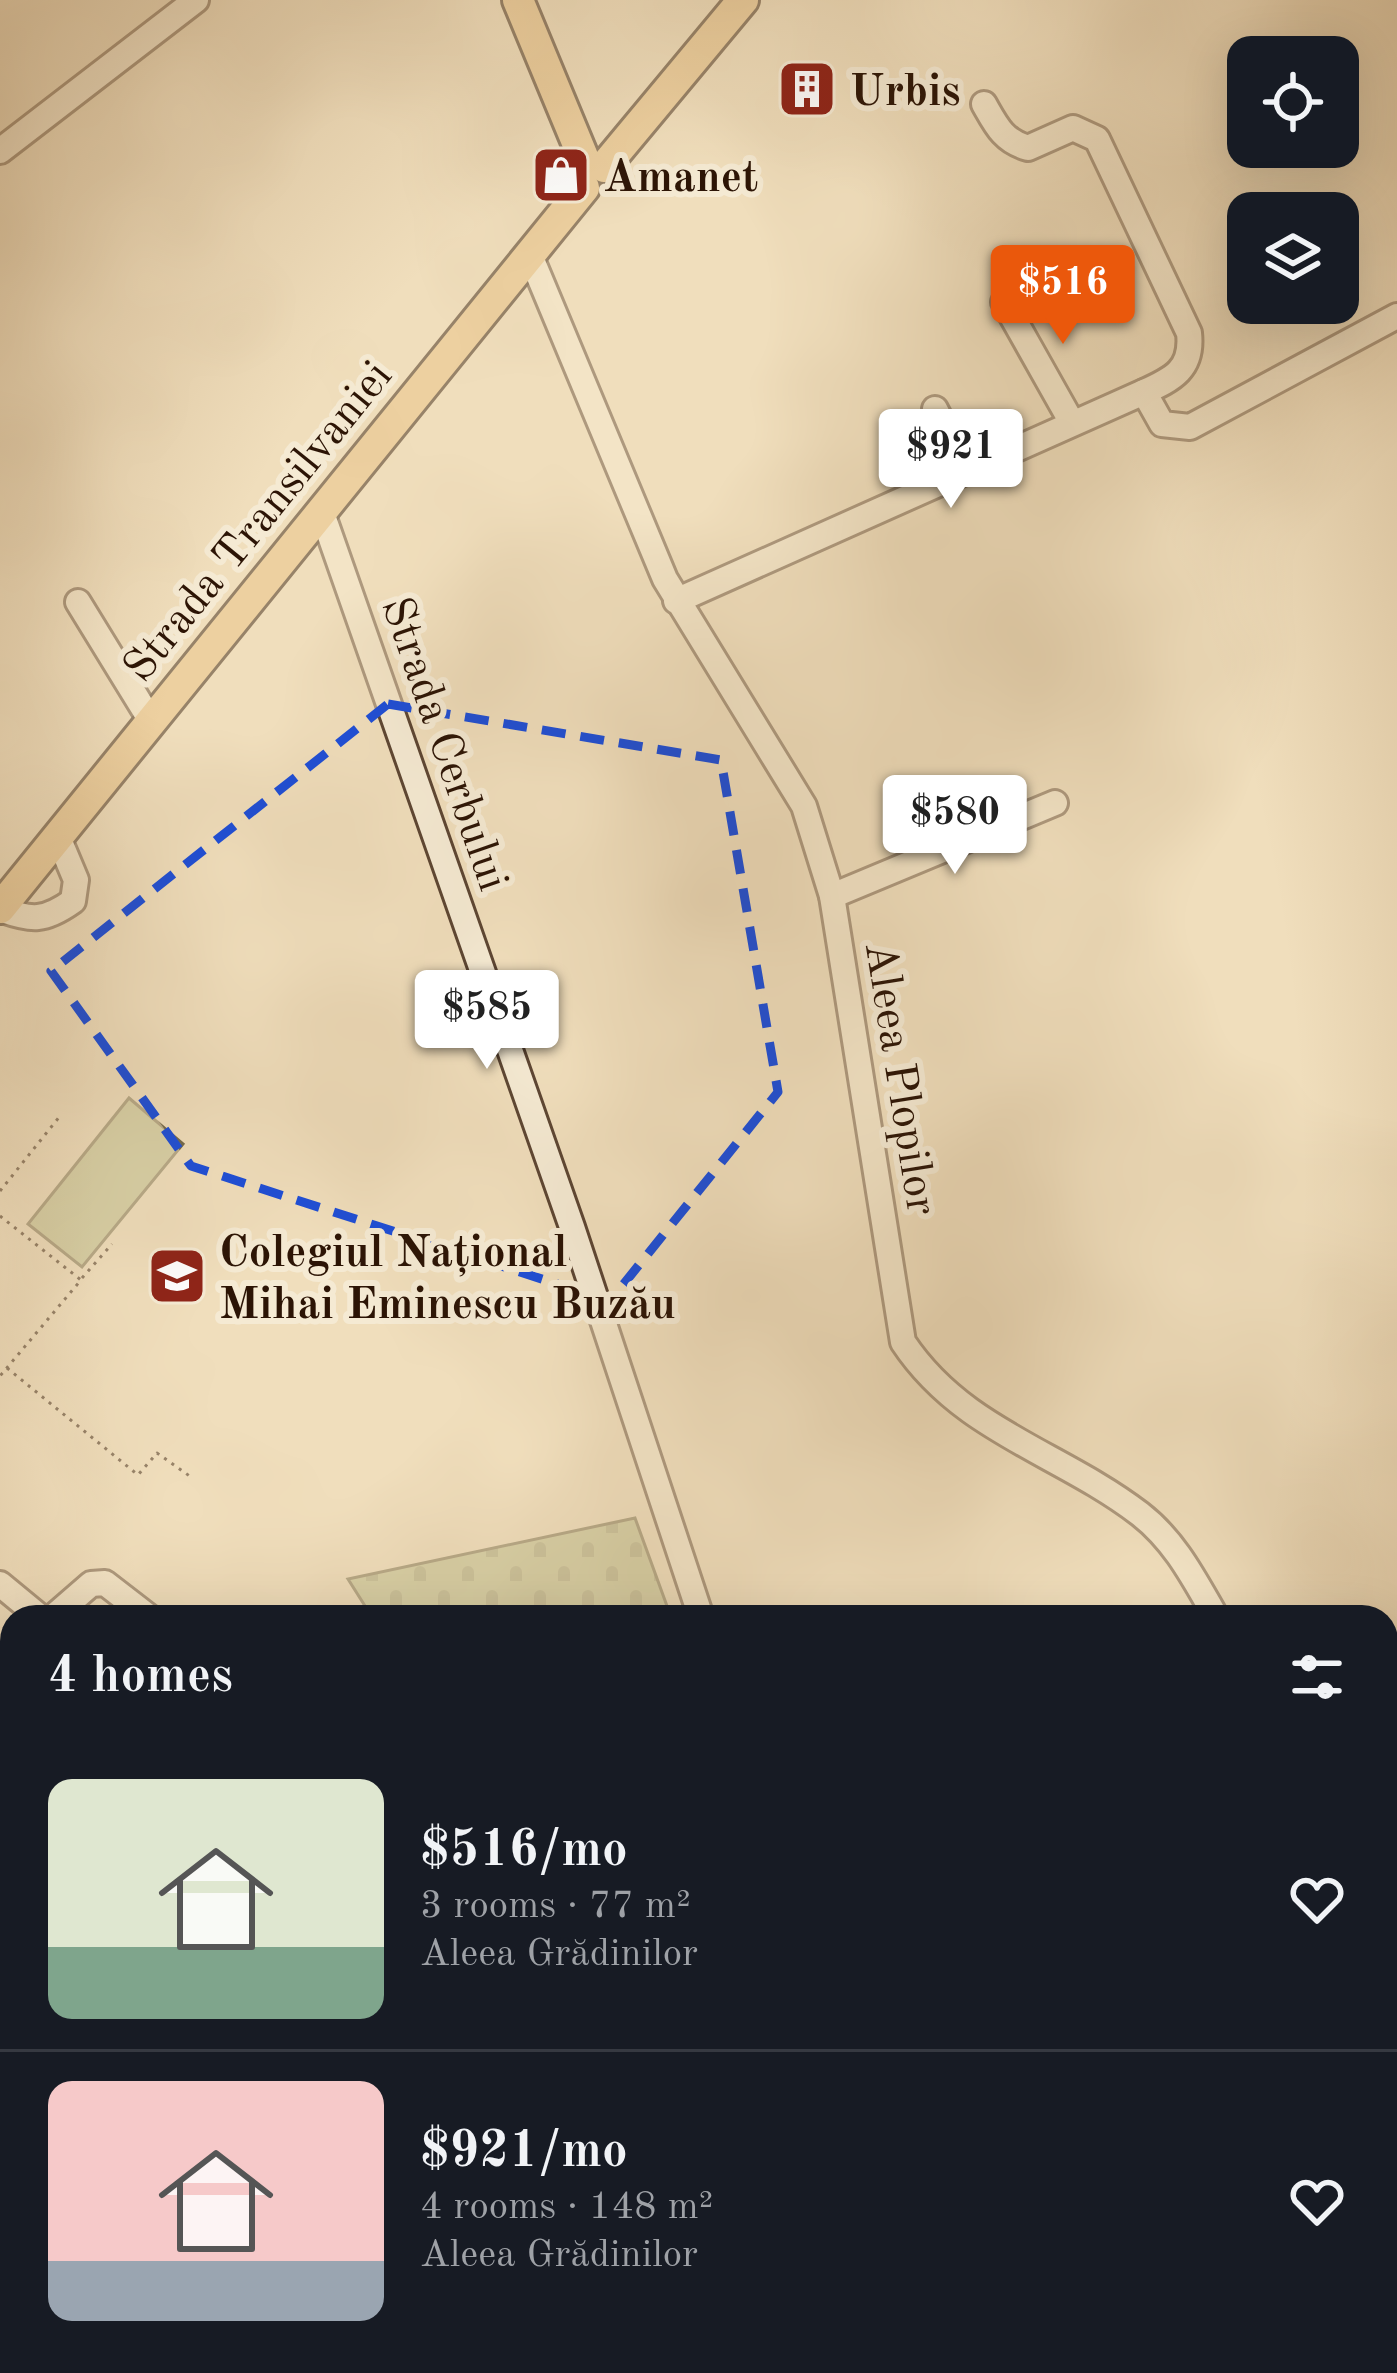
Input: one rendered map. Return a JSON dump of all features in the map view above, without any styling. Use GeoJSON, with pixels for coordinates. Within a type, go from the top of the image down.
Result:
{"type":"FeatureCollection","features":[{"type":"Feature","properties":{"kind":"main road"},"geometry":{"type":"LineString","coordinates":[[518,0],[591,173]]}},
{"type":"Feature","properties":{"kind":"main road","name":"Strada Transilvaniei"},"geometry":{"type":"LineString","coordinates":[[0,909],[530,255],[591,173],[743,0]]}},
{"type":"Feature","properties":{"kind":"street"},"geometry":{"type":"LineString","coordinates":[[0,152],[196,0]]}},
{"type":"Feature","properties":{"kind":"street"},"geometry":{"type":"LineString","coordinates":[[676,601],[1144,392],[1176,377],[1185,366],[1189,333],[1097,139],[1073,128],[1028,148],[1016,145],[1003,136],[984,104]]}},
{"type":"Feature","properties":{"kind":"street","name":"Aleea Plopilor"},"geometry":{"type":"LineString","coordinates":[[530,255],[676,601],[804,806],[832,896],[903,1342],[928,1379],[956,1404],[1139,1513],[1174,1546],[1209,1605]]}},
{"type":"Feature","properties":{"kind":"street"},"geometry":{"type":"LineString","coordinates":[[1004,302],[1071,421]]}},
{"type":"Feature","properties":{"kind":"street"},"geometry":{"type":"LineString","coordinates":[[1144,392],[1162,424],[1190,428],[1397,316]]}},
{"type":"Feature","properties":{"kind":"street"},"geometry":{"type":"LineString","coordinates":[[935,409],[967,471]]}},
{"type":"Feature","properties":{"kind":"street","name":"Strada Cerbului"},"geometry":{"type":"LineString","coordinates":[[321,510],[572,1227],[697,1605]]}},
{"type":"Feature","properties":{"kind":"street"},"geometry":{"type":"LineString","coordinates":[[78,602],[151,721]]}},
{"type":"Feature","properties":{"kind":"street"},"geometry":{"type":"LineString","coordinates":[[832,896],[1055,802]]}},
{"type":"Feature","properties":{"kind":"street"},"geometry":{"type":"LineString","coordinates":[[0,909],[30,920],[49,918],[73,901],[76,880],[58,837]]}},
{"type":"Feature","properties":{"kind":"street"},"geometry":{"type":"LineString","coordinates":[[67,1605],[91,1584],[105,1583],[133,1605]]}},
{"type":"Feature","properties":{"kind":"street"},"geometry":{"type":"LineString","coordinates":[[0,1584],[25,1605]]}},
{"type":"Feature","properties":{"kind":"path"},"geometry":{"type":"LineString","coordinates":[[0,1191],[60,1115]]}},
{"type":"Feature","properties":{"kind":"path"},"geometry":{"type":"LineString","coordinates":[[0,1216],[81,1280]]}},
{"type":"Feature","properties":{"kind":"path"},"geometry":{"type":"LineString","coordinates":[[0,1376],[112,1244]]}},
{"type":"Feature","properties":{"kind":"path"},"geometry":{"type":"LineString","coordinates":[[7,1368],[138,1475],[157,1453],[191,1477]]}},
{"type":"Feature","properties":{"kind":"highlighted area"},"geometry":{"type":"Polygon","coordinates":[[[388,704],[721,760],[778,1092],[610,1301],[191,1166],[51,971],[388,704]]]}},
{"type":"Feature","properties":{"kind":"green space"},"geometry":{"type":"Polygon","coordinates":[[[129,1098],[183,1144],[82,1267],[28,1224],[129,1098]]]}},
{"type":"Feature","properties":{"kind":"green space"},"geometry":{"type":"Polygon","coordinates":[[[635,1518],[667,1605],[364,1605],[348,1579],[635,1518]]]}},
{"type":"Feature","properties":{"kind":"place","name":"Urbis"},"geometry":{"type":"Point","coordinates":[807,89]}},
{"type":"Feature","properties":{"kind":"place","name":"Amanet"},"geometry":{"type":"Point","coordinates":[561,175]}},
{"type":"Feature","properties":{"kind":"place","name":"Colegiul Național Mihai Eminescu Buzău"},"geometry":{"type":"Point","coordinates":[177,1276]}}]}
